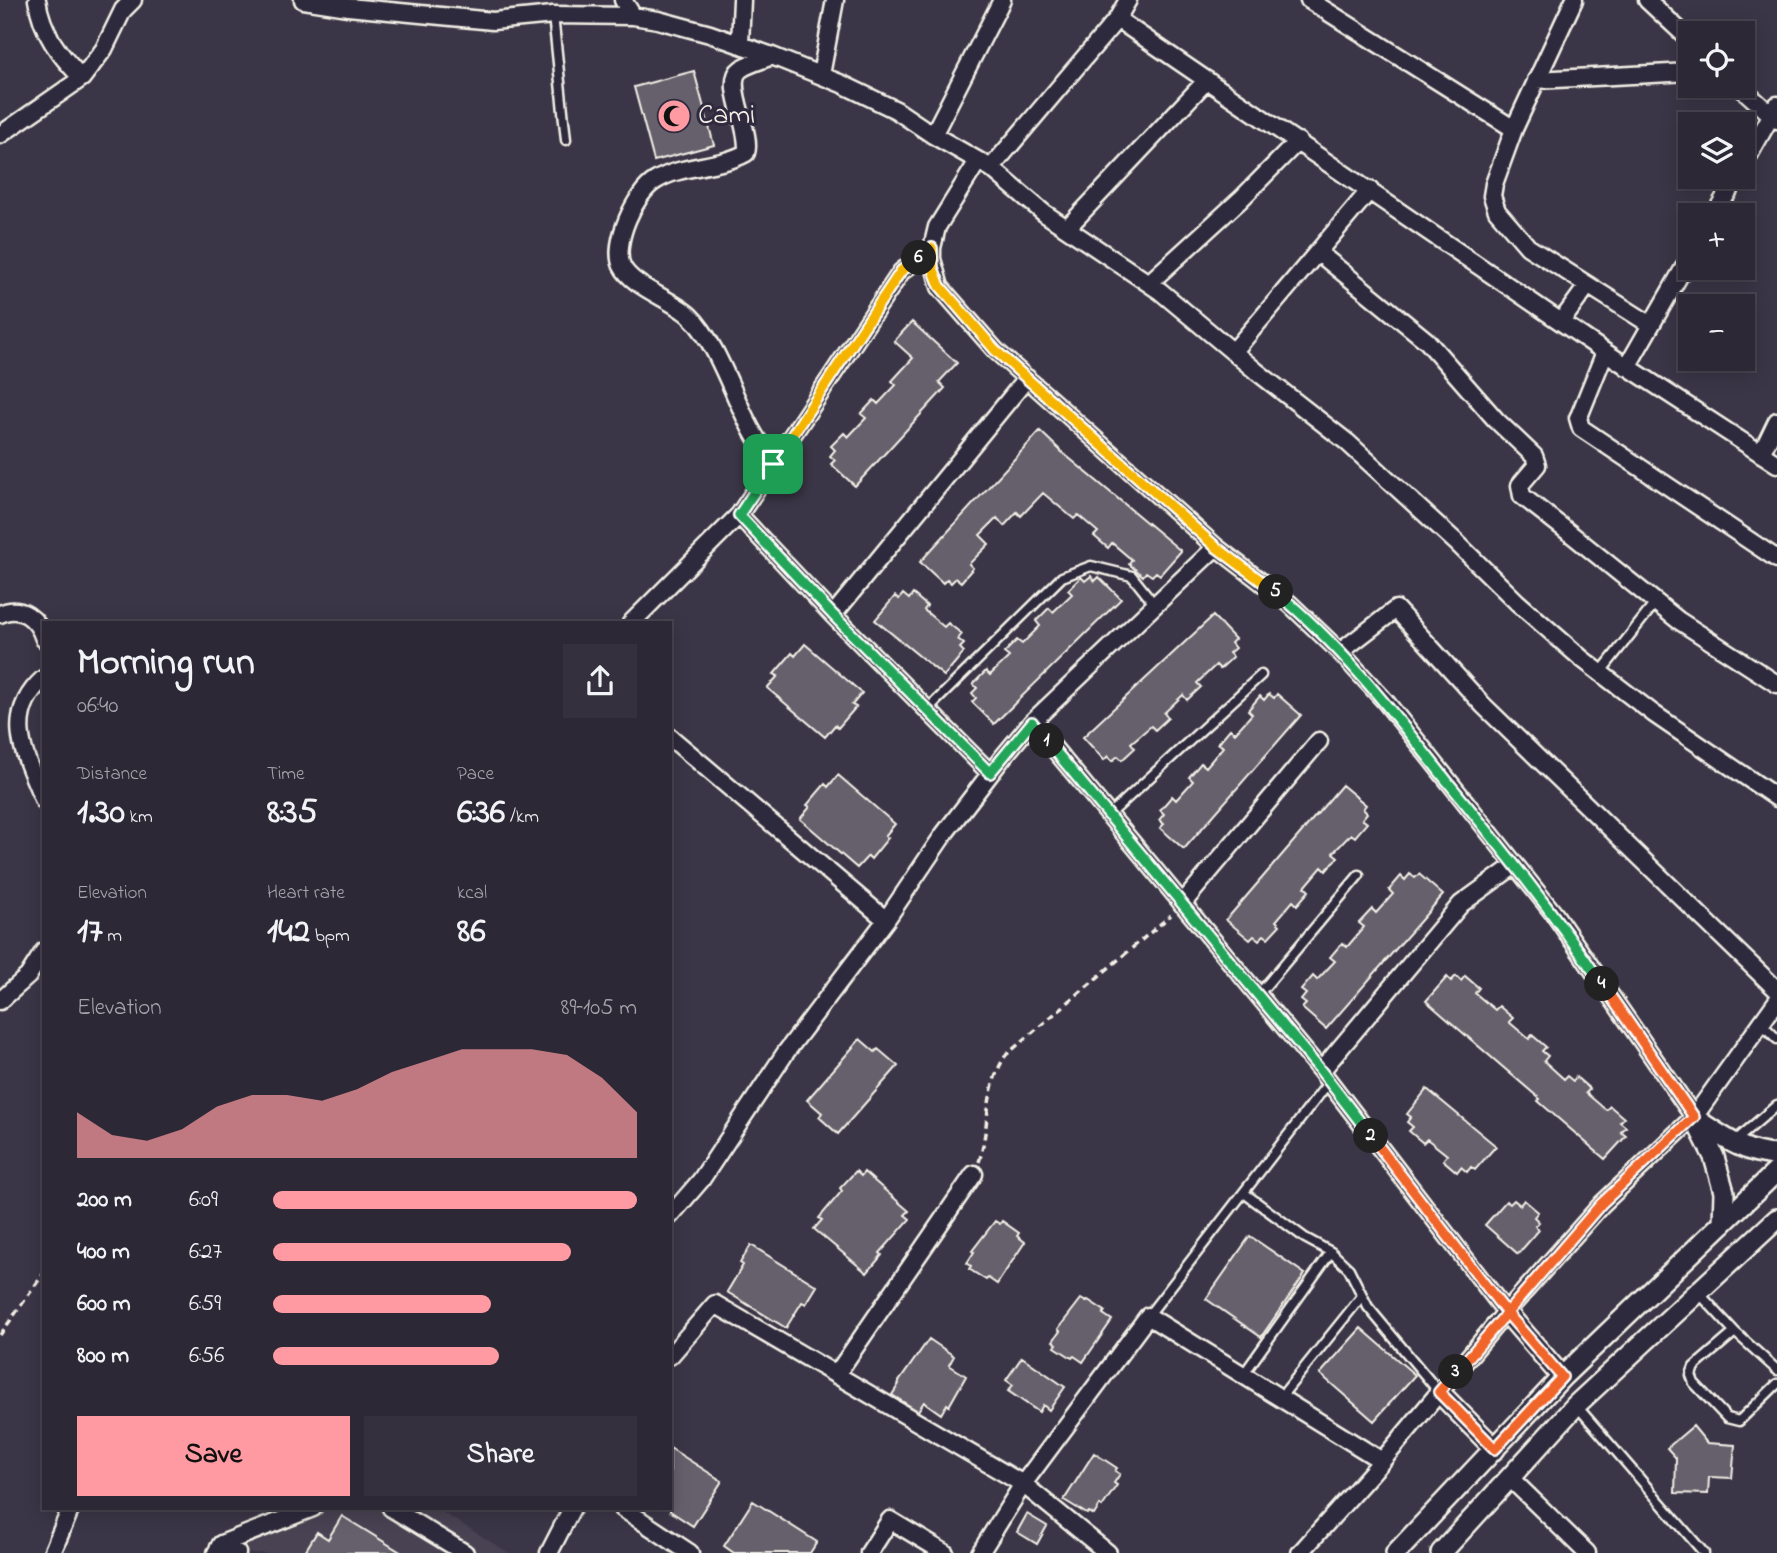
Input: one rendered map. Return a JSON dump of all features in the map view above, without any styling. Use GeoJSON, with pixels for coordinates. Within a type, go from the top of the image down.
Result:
{"type":"FeatureCollection","features":[{"type":"Feature","properties":{"kind":"street"},"geometry":{"type":"LineString","coordinates":[[37,0],[42,22],[53,45],[82,78]]}},
{"type":"Feature","properties":{"kind":"street"},"geometry":{"type":"LineString","coordinates":[[0,135],[82,78],[104,50],[123,10],[133,0]]}},
{"type":"Feature","properties":{"kind":"street"},"geometry":{"type":"LineString","coordinates":[[303,0],[441,18],[493,21],[551,8],[658,20],[772,56],[821,75],[896,110],[984,164],[1044,213],[1149,283],[1347,442],[1517,602],[1600,673],[1654,714],[1777,798]]}},
{"type":"Feature","properties":{"kind":"street"},"geometry":{"type":"LineString","coordinates":[[441,18],[442,0]]}},
{"type":"Feature","properties":{"kind":"street"},"geometry":{"type":"LineString","coordinates":[[624,0],[633,16]]}},
{"type":"Feature","properties":{"kind":"street"},"geometry":{"type":"LineString","coordinates":[[740,44],[742,0]]}},
{"type":"Feature","properties":{"kind":"street"},"geometry":{"type":"LineString","coordinates":[[821,75],[835,0]]}},
{"type":"Feature","properties":{"kind":"street"},"geometry":{"type":"LineString","coordinates":[[933,135],[1002,0]]}},
{"type":"Feature","properties":{"kind":"street"},"geometry":{"type":"LineString","coordinates":[[1128,0],[1117,19],[984,164],[937,227],[932,248],[933,268],[940,286],[996,351],[1216,547],[1281,596],[1340,652],[1385,701],[1555,915],[1694,1117],[1714,1157],[1724,1192],[1723,1223]]}},
{"type":"Feature","properties":{"kind":"street"},"geometry":{"type":"LineString","coordinates":[[1574,0],[1514,129],[1492,196],[1497,211],[1528,247],[1651,325]]}},
{"type":"Feature","properties":{"kind":"street"},"geometry":{"type":"LineString","coordinates":[[1647,0],[1678,29]]}},
{"type":"Feature","properties":{"kind":"street"},"geometry":{"type":"LineString","coordinates":[[1312,1],[1514,129]]}},
{"type":"Feature","properties":{"kind":"street"},"geometry":{"type":"LineString","coordinates":[[1117,19],[1627,367],[1777,464]]}},
{"type":"Feature","properties":{"kind":"street"},"geometry":{"type":"LineString","coordinates":[[772,56],[741,69],[736,75],[735,94],[748,139],[746,153],[672,173],[654,181],[638,197],[622,237],[619,255],[626,273],[690,317],[704,334],[749,426],[773,464]]}},
{"type":"Feature","properties":{"kind":"street"},"geometry":{"type":"LineString","coordinates":[[1536,80],[1678,73]]}},
{"type":"Feature","properties":{"kind":"street"},"geometry":{"type":"LineString","coordinates":[[1067,228],[1207,80]]}},
{"type":"Feature","properties":{"kind":"street"},"geometry":{"type":"LineString","coordinates":[[1754,98],[1775,114],[1755,146]]}},
{"type":"Feature","properties":{"kind":"street"},"geometry":{"type":"LineString","coordinates":[[1149,283],[1241,199],[1298,141]]}},
{"type":"Feature","properties":{"kind":"street"},"geometry":{"type":"LineString","coordinates":[[1234,351],[1370,190]]}},
{"type":"Feature","properties":{"kind":"street"},"geometry":{"type":"LineString","coordinates":[[633,621],[739,515],[901,271],[932,248]]}},
{"type":"Feature","properties":{"kind":"street"},"geometry":{"type":"LineString","coordinates":[[1319,253],[1427,341],[1496,420],[1534,456],[1537,465],[1520,485],[1522,496],[1678,620],[1777,684]]}},
{"type":"Feature","properties":{"kind":"street"},"geometry":{"type":"LineString","coordinates":[[1627,367],[1678,278]]}},
{"type":"Feature","properties":{"kind":"street"},"geometry":{"type":"LineString","coordinates":[[1561,322],[1588,285]]}},
{"type":"Feature","properties":{"kind":"street"},"geometry":{"type":"LineString","coordinates":[[1605,352],[1578,418],[1581,428],[1777,559]]}},
{"type":"Feature","properties":{"kind":"street"},"geometry":{"type":"LineString","coordinates":[[833,615],[1027,378]]}},
{"type":"Feature","properties":{"kind":"street"},"geometry":{"type":"LineString","coordinates":[[1760,454],[1777,421]]}},
{"type":"Feature","properties":{"kind":"street"},"geometry":{"type":"LineString","coordinates":[[739,515],[833,615],[990,773]]}},
{"type":"Feature","properties":{"kind":"street"},"geometry":{"type":"LineString","coordinates":[[672,1214],[702,1180],[786,1052],[886,920],[944,834],[990,773],[1032,722],[1216,547]]}},
{"type":"Feature","properties":{"kind":"street"},"geometry":{"type":"LineString","coordinates":[[1340,652],[1396,609],[1483,705],[1777,990]]}},
{"type":"Feature","properties":{"kind":"street"},"geometry":{"type":"LineString","coordinates":[[0,614],[23,612],[42,632]]}},
{"type":"Feature","properties":{"kind":"street"},"geometry":{"type":"LineString","coordinates":[[42,680],[24,702],[20,723],[23,749],[42,796]]}},
{"type":"Feature","properties":{"kind":"street"},"geometry":{"type":"LineString","coordinates":[[1032,722],[1325,1077],[1506,1312],[1562,1377]]}},
{"type":"Feature","properties":{"kind":"street"},"geometry":{"type":"LineString","coordinates":[[672,739],[886,920]]}},
{"type":"Feature","properties":{"kind":"street"},"geometry":{"type":"LineString","coordinates":[[1182,904],[1319,741]]}},
{"type":"Feature","properties":{"kind":"street"},"geometry":{"type":"LineString","coordinates":[[1325,1077],[1461,904],[1515,865]]}},
{"type":"Feature","properties":{"kind":"street"},"geometry":{"type":"LineString","coordinates":[[0,1001],[28,976],[42,954]]}},
{"type":"Feature","properties":{"kind":"street"},"geometry":{"type":"LineString","coordinates":[[1300,1553],[1601,1204],[1694,1117],[1777,1001]]}},
{"type":"Feature","properties":{"kind":"street"},"geometry":{"type":"LineString","coordinates":[[1694,1117],[1731,1143],[1762,1154],[1777,1155]]}},
{"type":"Feature","properties":{"kind":"street"},"geometry":{"type":"LineString","coordinates":[[1396,1553],[1562,1377],[1777,1171]]}},
{"type":"Feature","properties":{"kind":"street"},"geometry":{"type":"LineString","coordinates":[[836,1376],[974,1174]]}},
{"type":"Feature","properties":{"kind":"street"},"geometry":{"type":"LineString","coordinates":[[1441,1553],[1576,1405],[1777,1219]]}},
{"type":"Feature","properties":{"kind":"street"},"geometry":{"type":"LineString","coordinates":[[672,1354],[715,1304],[1023,1484],[1108,1553]]}},
{"type":"Feature","properties":{"kind":"street"},"geometry":{"type":"LineString","coordinates":[[980,1553],[1023,1484],[1148,1317],[1382,1461]]}},
{"type":"Feature","properties":{"kind":"street"},"geometry":{"type":"LineString","coordinates":[[1439,1392],[1495,1449]]}},
{"type":"Feature","properties":{"kind":"street"},"geometry":{"type":"LineString","coordinates":[[1510,1478],[1587,1553]]}},
{"type":"Feature","properties":{"kind":"street"},"geometry":{"type":"LineString","coordinates":[[52,1553],[70,1510]]}},
{"type":"Feature","properties":{"kind":"street"},"geometry":{"type":"LineString","coordinates":[[219,1548],[308,1510]]}},
{"type":"Feature","properties":{"kind":"street"},"geometry":{"type":"LineString","coordinates":[[394,1510],[465,1553]]}},
{"type":"Feature","properties":{"kind":"street"},"geometry":{"type":"LineString","coordinates":[[549,1553],[571,1510]]}},
{"type":"Feature","properties":{"kind":"street"},"geometry":{"type":"LineString","coordinates":[[625,1510],[683,1551]]}},
{"type":"Feature","properties":{"kind":"street"},"geometry":{"type":"LineString","coordinates":[[869,1553],[890,1520],[945,1553]]}},
{"type":"Feature","properties":{"kind":"street"},"geometry":{"type":"LineString","coordinates":[[219,1548],[237,1553]]}},
{"type":"Feature","properties":{"kind":"lane"},"geometry":{"type":"LineString","coordinates":[[551,8],[566,140]]}},
{"type":"Feature","properties":{"kind":"lane"},"geometry":{"type":"LineString","coordinates":[[932,705],[1062,577],[1091,566],[1132,576],[1155,605]]}},
{"type":"Feature","properties":{"kind":"lane"},"geometry":{"type":"LineString","coordinates":[[1600,673],[1656,602]]}},
{"type":"Feature","properties":{"kind":"lane"},"geometry":{"type":"LineString","coordinates":[[1109,815],[1261,675]]}},
{"type":"Feature","properties":{"kind":"lane"},"geometry":{"type":"LineString","coordinates":[[1258,995],[1359,875]]}},
{"type":"Feature","properties":{"kind":"lane"},"geometry":{"type":"LineString","coordinates":[[1761,1023],[1777,1039]]}},
{"type":"Feature","properties":{"kind":"lane"},"geometry":{"type":"LineString","coordinates":[[1148,1317],[1244,1193],[1325,1077]]}},
{"type":"Feature","properties":{"kind":"lane"},"geometry":{"type":"LineString","coordinates":[[1731,1143],[1777,1105]]}},
{"type":"Feature","properties":{"kind":"lane"},"geometry":{"type":"LineString","coordinates":[[1244,1193],[1305,1238],[1331,1252],[1354,1276],[1368,1307],[1439,1392]]}},
{"type":"Feature","properties":{"kind":"lane"},"geometry":{"type":"LineString","coordinates":[[1243,1375],[1331,1252]]}},
{"type":"Feature","properties":{"kind":"lane"},"geometry":{"type":"LineString","coordinates":[[1698,1292],[1735,1332],[1777,1370]]}},
{"type":"Feature","properties":{"kind":"lane"},"geometry":{"type":"LineString","coordinates":[[1280,1398],[1362,1296]]}},
{"type":"Feature","properties":{"kind":"lane"},"geometry":{"type":"LineString","coordinates":[[1735,1332],[1694,1367],[1690,1375],[1694,1383],[1727,1418],[1734,1421],[1739,1420],[1777,1384]]}},
{"type":"Feature","properties":{"kind":"lane"},"geometry":{"type":"LineString","coordinates":[[1576,1405],[1704,1553]]}},
{"type":"Feature","properties":{"kind":"path"},"geometry":{"type":"LineString","coordinates":[[974,1174],[985,1138],[990,1090],[994,1076],[1006,1055],[1182,904]]}},
{"type":"Feature","properties":{"kind":"path"},"geometry":{"type":"LineString","coordinates":[[0,1335],[42,1276]]}},
{"type":"Feature","properties":{"kind":"shaded area"},"geometry":{"type":"Polygon","coordinates":[[[282,1510],[439,1510],[509,1553],[216,1553],[227,1537],[282,1510]]]}},
{"type":"Feature","properties":{"kind":"building","name":"Cami"},"geometry":{"type":"Polygon","coordinates":[[[694,71],[714,145],[654,161],[634,87],[694,71]]]}},
{"type":"Feature","properties":{"kind":"building"},"geometry":{"type":"Polygon","coordinates":[[[912,322],[957,363],[939,382],[945,388],[855,486],[831,464],[835,460],[830,456],[835,450],[831,446],[844,433],[848,437],[866,418],[861,414],[874,400],[878,404],[896,385],[892,381],[913,358],[894,341],[912,322]]]}},
{"type":"Feature","properties":{"kind":"building"},"geometry":{"type":"Polygon","coordinates":[[[1040,431],[1181,551],[1160,575],[1156,572],[1152,576],[1146,572],[1143,576],[1129,564],[1132,560],[1112,543],[1108,548],[1094,536],[1098,532],[1078,515],[1074,519],[1043,493],[1021,516],[1017,512],[1004,526],[997,518],[980,535],[989,544],[969,564],[973,568],[961,582],[956,578],[951,583],[947,579],[943,583],[920,562],[1040,431]]]}},
{"type":"Feature","properties":{"kind":"building"},"geometry":{"type":"Polygon","coordinates":[[[1091,576],[1095,581],[1099,577],[1121,599],[994,724],[972,702],[976,698],[972,693],[977,688],[973,684],[986,671],[990,675],[1009,657],[1004,653],[1017,640],[1022,644],[1040,626],[1036,621],[1049,608],[1053,612],[1072,594],[1068,590],[1081,577],[1085,581],[1091,576]]]}},
{"type":"Feature","properties":{"kind":"building"},"geometry":{"type":"Polygon","coordinates":[[[903,594],[909,599],[913,594],[927,606],[924,610],[944,627],[948,623],[962,634],[958,639],[964,644],[960,648],[964,652],[944,676],[875,620],[895,596],[899,599],[903,594]]]}},
{"type":"Feature","properties":{"kind":"building"},"geometry":{"type":"Polygon","coordinates":[[[1213,616],[1235,639],[1231,643],[1235,648],[1229,653],[1233,657],[1220,669],[1216,665],[1197,683],[1201,687],[1187,700],[1183,695],[1164,713],[1168,718],[1155,730],[1151,726],[1131,743],[1135,748],[1122,760],[1118,756],[1112,761],[1108,756],[1104,760],[1083,737],[1213,616]]]}},
{"type":"Feature","properties":{"kind":"building"},"geometry":{"type":"Polygon","coordinates":[[[805,644],[862,693],[852,705],[856,707],[838,728],[835,725],[825,737],[767,688],[778,676],[774,674],[792,653],[795,656],[805,644]]]}},
{"type":"Feature","properties":{"kind":"building"},"geometry":{"type":"Polygon","coordinates":[[[1269,694],[1274,698],[1277,694],[1301,715],[1184,849],[1160,828],[1164,824],[1159,820],[1164,814],[1160,810],[1172,796],[1176,800],[1193,781],[1189,777],[1201,763],[1206,767],[1223,747],[1218,743],[1230,729],[1235,733],[1252,714],[1248,710],[1260,696],[1264,700],[1269,694]]]}},
{"type":"Feature","properties":{"kind":"building"},"geometry":{"type":"Polygon","coordinates":[[[838,775],[895,824],[885,836],[888,838],[871,859],[868,856],[857,868],[800,819],[810,807],[807,805],[825,784],[828,787],[838,775]]]}},
{"type":"Feature","properties":{"kind":"building"},"geometry":{"type":"Polygon","coordinates":[[[1342,785],[1366,805],[1363,809],[1367,813],[1362,819],[1367,823],[1355,837],[1351,834],[1333,853],[1338,857],[1326,871],[1322,867],[1305,887],[1309,891],[1297,905],[1293,901],[1276,921],[1280,925],[1268,938],[1264,935],[1259,940],[1254,936],[1250,940],[1226,920],[1342,785]]]}},
{"type":"Feature","properties":{"kind":"building"},"geometry":{"type":"Polygon","coordinates":[[[1410,874],[1415,878],[1419,874],[1443,895],[1326,1029],[1302,1008],[1306,1004],[1301,1000],[1306,994],[1301,990],[1313,976],[1317,980],[1335,961],[1330,957],[1342,943],[1347,947],[1364,927],[1359,923],[1372,909],[1376,913],[1393,894],[1389,890],[1401,876],[1405,880],[1410,874]]]}},
{"type":"Feature","properties":{"kind":"building"},"geometry":{"type":"Polygon","coordinates":[[[1456,976],[1461,981],[1465,976],[1479,988],[1475,993],[1495,1010],[1499,1006],[1513,1018],[1509,1022],[1529,1039],[1532,1035],[1546,1047],[1542,1051],[1548,1056],[1544,1061],[1564,1079],[1567,1076],[1573,1081],[1576,1077],[1590,1089],[1586,1093],[1606,1110],[1610,1106],[1624,1118],[1620,1122],[1626,1127],[1621,1132],[1626,1136],[1605,1159],[1426,1001],[1447,977],[1451,981],[1456,976]]]}},
{"type":"Feature","properties":{"kind":"building"},"geometry":{"type":"Polygon","coordinates":[[[860,1039],[875,1052],[878,1049],[898,1066],[838,1134],[819,1117],[822,1113],[807,1100],[860,1039]]]}},
{"type":"Feature","properties":{"kind":"building"},"geometry":{"type":"Polygon","coordinates":[[[1427,1089],[1496,1146],[1475,1170],[1471,1167],[1467,1172],[1461,1167],[1457,1172],[1443,1160],[1447,1155],[1427,1139],[1423,1143],[1409,1131],[1413,1127],[1407,1122],[1411,1117],[1407,1114],[1427,1089]]]}},
{"type":"Feature","properties":{"kind":"building"},"geometry":{"type":"Polygon","coordinates":[[[856,1171],[861,1176],[864,1172],[909,1211],[905,1215],[910,1219],[880,1253],[882,1255],[867,1273],[814,1229],[822,1220],[819,1218],[842,1191],[840,1188],[856,1171]]]}},
{"type":"Feature","properties":{"kind":"building"},"geometry":{"type":"Polygon","coordinates":[[[1514,1200],[1520,1205],[1524,1200],[1538,1212],[1534,1217],[1539,1222],[1535,1226],[1539,1230],[1518,1254],[1485,1225],[1506,1201],[1510,1204],[1514,1200]]]}},
{"type":"Feature","properties":{"kind":"building"},"geometry":{"type":"Polygon","coordinates":[[[995,1221],[1000,1224],[1002,1221],[1019,1233],[1017,1236],[1025,1242],[997,1284],[969,1269],[971,1266],[967,1263],[974,1252],[972,1251],[995,1221]]]}},
{"type":"Feature","properties":{"kind":"building"},"geometry":{"type":"Polygon","coordinates":[[[1250,1236],[1305,1274],[1261,1337],[1206,1299],[1250,1236]]]}},
{"type":"Feature","properties":{"kind":"building"},"geometry":{"type":"Polygon","coordinates":[[[751,1245],[817,1286],[806,1304],[802,1302],[786,1328],[727,1292],[751,1245]]]}},
{"type":"Feature","properties":{"kind":"building"},"geometry":{"type":"Polygon","coordinates":[[[1081,1299],[1086,1302],[1088,1300],[1105,1311],[1103,1314],[1112,1320],[1083,1362],[1055,1347],[1057,1344],[1053,1341],[1060,1331],[1058,1329],[1081,1299]]]}},
{"type":"Feature","properties":{"kind":"building"},"geometry":{"type":"Polygon","coordinates":[[[1361,1328],[1415,1375],[1374,1421],[1320,1374],[1361,1328]]]}},
{"type":"Feature","properties":{"kind":"building"},"geometry":{"type":"Polygon","coordinates":[[[929,1339],[954,1356],[949,1365],[966,1376],[949,1406],[947,1404],[941,1414],[924,1402],[918,1411],[892,1395],[929,1339]]]}},
{"type":"Feature","properties":{"kind":"building"},"geometry":{"type":"Polygon","coordinates":[[[1022,1357],[1065,1387],[1049,1410],[1043,1405],[1039,1412],[1008,1391],[1013,1385],[1006,1380],[1022,1357]]]}},
{"type":"Feature","properties":{"kind":"building"},"geometry":{"type":"Polygon","coordinates":[[[1693,1426],[1707,1443],[1735,1445],[1732,1478],[1709,1477],[1708,1494],[1675,1493],[1676,1458],[1667,1448],[1693,1426]]]}},
{"type":"Feature","properties":{"kind":"building"},"geometry":{"type":"Polygon","coordinates":[[[672,1449],[722,1481],[693,1526],[670,1511],[672,1449]]]}},
{"type":"Feature","properties":{"kind":"building"},"geometry":{"type":"Polygon","coordinates":[[[1094,1453],[1117,1468],[1115,1471],[1120,1474],[1114,1483],[1117,1485],[1094,1515],[1089,1512],[1087,1514],[1064,1500],[1094,1453]]]}},
{"type":"Feature","properties":{"kind":"building"},"geometry":{"type":"Polygon","coordinates":[[[753,1501],[817,1542],[810,1553],[734,1553],[724,1546],[753,1501]]]}},
{"type":"Feature","properties":{"kind":"building"},"geometry":{"type":"Polygon","coordinates":[[[1027,1514],[1047,1526],[1037,1544],[1017,1532],[1027,1514]]]}},
{"type":"Feature","properties":{"kind":"building"},"geometry":{"type":"Polygon","coordinates":[[[342,1516],[402,1553],[304,1553],[317,1532],[328,1539],[342,1516]]]}},
{"type":"Feature","properties":{"kind":"place","name":"Cami"},"geometry":{"type":"Point","coordinates":[674,116]}},
{"type":"Feature","properties":{"kind":"route"},"geometry":{"type":"LineString","coordinates":[[773,464],[739,515],[833,615],[990,773],[1032,722],[1321,1071],[1506,1312],[1562,1377],[1495,1449],[1439,1392],[1506,1312],[1601,1204],[1694,1117],[1555,915],[1385,701],[1324,635],[1254,574],[1216,547],[996,351],[940,286],[933,268],[932,248],[901,271],[773,464]]}}]}
